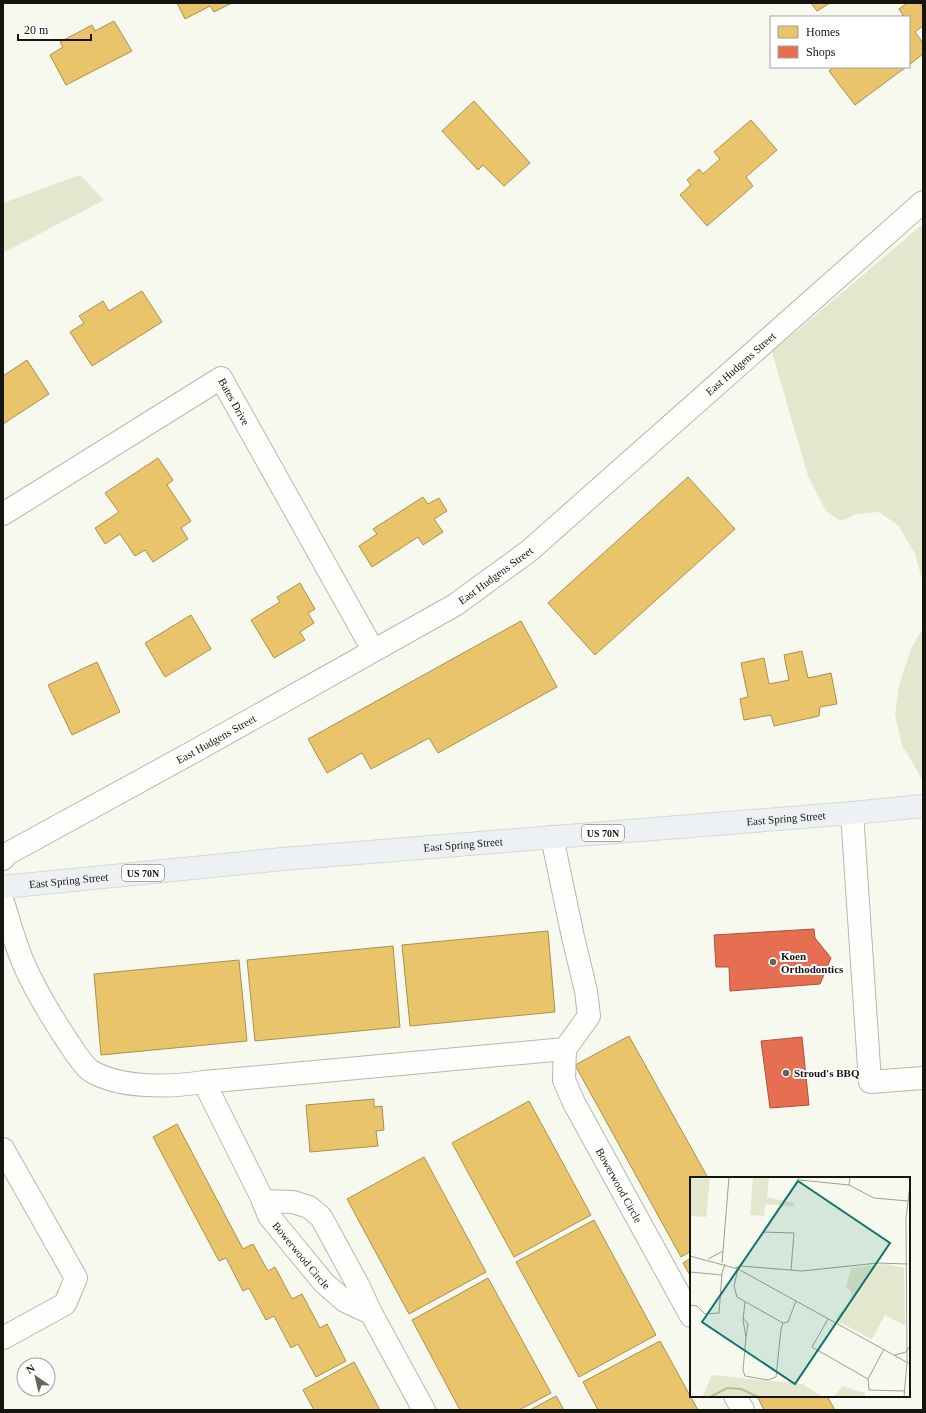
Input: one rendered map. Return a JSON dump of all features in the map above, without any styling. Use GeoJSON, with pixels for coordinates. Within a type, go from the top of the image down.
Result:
{"type":"FeatureCollection","features":[{"type":"Feature","properties":{"kind":"main road","name":"East Spring Street"},"geometry":{"type":"LineString","coordinates":[[3,886],[283,860],[923,806]]}},
{"type":"Feature","properties":{"kind":"street","name":"East Hudgens Street"},"geometry":{"type":"LineString","coordinates":[[3,859],[7,854],[186,756],[455,605],[529,551],[923,202]]}},
{"type":"Feature","properties":{"kind":"street","name":"Bates Drive"},"geometry":{"type":"LineString","coordinates":[[3,514],[221,378],[373,650]]}},
{"type":"Feature","properties":{"kind":"street"},"geometry":{"type":"LineString","coordinates":[[852,813],[870,1082],[923,1078]]}},
{"type":"Feature","properties":{"kind":"street"},"geometry":{"type":"LineString","coordinates":[[3,902],[25,968],[53,1020],[75,1053],[90,1071],[118,1083],[162,1086],[189,1084],[565,1049],[589,1016],[586,991],[572,937],[552,837]]}},
{"type":"Feature","properties":{"kind":"street","name":"Bowerwood Circle"},"geometry":{"type":"LineString","coordinates":[[565,1049],[564,1080],[574,1103],[690,1314]]}},
{"type":"Feature","properties":{"kind":"street","name":"Bowerwood Circle"},"geometry":{"type":"LineString","coordinates":[[204,1082],[269,1216],[324,1283],[345,1300],[371,1313]]}},
{"type":"Feature","properties":{"kind":"street"},"geometry":{"type":"LineString","coordinates":[[3,1150],[76,1278],[65,1304],[3,1338]]}},
{"type":"Feature","properties":{"kind":"street"},"geometry":{"type":"LineString","coordinates":[[263,1201],[293,1202],[309,1207],[321,1217],[424,1410]]}},
{"type":"Feature","properties":{"kind":"street"},"geometry":{"type":"LineString","coordinates":[[736,1397],[743,1410]]}},
{"type":"Feature","properties":{"kind":"green space"},"geometry":{"type":"Polygon","coordinates":[[[80,175],[104,200],[3,253],[3,203],[80,175]]]}},
{"type":"Feature","properties":{"kind":"green space"},"geometry":{"type":"Polygon","coordinates":[[[923,224],[923,583],[915,554],[899,526],[879,512],[857,514],[841,521],[826,511],[808,476],[772,352],[923,224]]]}},
{"type":"Feature","properties":{"kind":"green space"},"geometry":{"type":"Polygon","coordinates":[[[923,628],[923,781],[902,745],[895,715],[899,685],[911,649],[923,628]]]}},
{"type":"Feature","properties":{"kind":"building: Homes"},"geometry":{"type":"Polygon","coordinates":[[[177,3],[232,3],[214,12],[210,6],[185,19],[177,3]]]}},
{"type":"Feature","properties":{"kind":"building: Homes"},"geometry":{"type":"Polygon","coordinates":[[[811,3],[830,3],[817,11],[811,3]]]}},
{"type":"Feature","properties":{"kind":"building: Homes"},"geometry":{"type":"Polygon","coordinates":[[[907,3],[920,3],[923,8],[923,26],[915,32],[923,43],[923,54],[910,64],[910,16],[902,16],[903,15],[899,9],[907,3]]]}},
{"type":"Feature","properties":{"kind":"building: Homes"},"geometry":{"type":"Polygon","coordinates":[[[114,21],[132,51],[66,85],[50,55],[63,47],[60,42],[92,25],[95,31],[114,21]]]}},
{"type":"Feature","properties":{"kind":"building: Homes"},"geometry":{"type":"Polygon","coordinates":[[[833,68],[905,68],[855,105],[829,71],[833,68]]]}},
{"type":"Feature","properties":{"kind":"building: Homes"},"geometry":{"type":"Polygon","coordinates":[[[474,101],[530,163],[504,186],[483,165],[478,170],[442,131],[474,101]]]}},
{"type":"Feature","properties":{"kind":"building: Homes"},"geometry":{"type":"Polygon","coordinates":[[[751,120],[777,150],[746,177],[753,186],[707,226],[680,195],[691,185],[687,180],[699,169],[703,174],[720,159],[714,152],[751,120]]]}},
{"type":"Feature","properties":{"kind":"building: Homes"},"geometry":{"type":"Polygon","coordinates":[[[142,291],[162,322],[92,366],[70,332],[84,323],[79,316],[103,301],[109,311],[142,291]]]}},
{"type":"Feature","properties":{"kind":"building: Homes"},"geometry":{"type":"Polygon","coordinates":[[[27,360],[49,394],[3,424],[3,376],[27,360]]]}},
{"type":"Feature","properties":{"kind":"building: Homes"},"geometry":{"type":"Polygon","coordinates":[[[158,458],[173,480],[167,485],[191,521],[181,528],[188,539],[153,562],[145,550],[135,556],[120,534],[105,544],[95,528],[119,512],[105,493],[158,458]]]}},
{"type":"Feature","properties":{"kind":"building: Homes"},"geometry":{"type":"Polygon","coordinates":[[[688,477],[735,529],[595,655],[548,603],[688,477]]]}},
{"type":"Feature","properties":{"kind":"building: Homes"},"geometry":{"type":"Polygon","coordinates":[[[423,497],[428,504],[439,498],[447,511],[434,519],[443,532],[423,545],[418,537],[372,567],[359,546],[377,534],[373,529],[423,497]]]}},
{"type":"Feature","properties":{"kind":"building: Homes"},"geometry":{"type":"Polygon","coordinates":[[[300,583],[315,609],[308,613],[314,623],[300,632],[305,640],[274,658],[251,620],[280,602],[277,597],[300,583]]]}},
{"type":"Feature","properties":{"kind":"building: Homes"},"geometry":{"type":"Polygon","coordinates":[[[191,615],[211,649],[165,677],[145,643],[191,615]]]}},
{"type":"Feature","properties":{"kind":"building: Homes"},"geometry":{"type":"Polygon","coordinates":[[[521,621],[557,687],[438,753],[429,738],[371,769],[362,753],[327,773],[308,739],[521,621]]]}},
{"type":"Feature","properties":{"kind":"building: Homes"},"geometry":{"type":"Polygon","coordinates":[[[802,651],[808,678],[831,673],[837,704],[820,707],[819,716],[774,726],[771,715],[744,720],[740,699],[748,697],[741,663],[764,658],[769,684],[789,680],[784,655],[802,651]]]}},
{"type":"Feature","properties":{"kind":"building: Homes"},"geometry":{"type":"Polygon","coordinates":[[[97,662],[120,712],[72,735],[48,685],[97,662]]]}},
{"type":"Feature","properties":{"kind":"building: Homes"},"geometry":{"type":"Polygon","coordinates":[[[548,931],[555,1012],[410,1026],[402,945],[548,931]]]}},
{"type":"Feature","properties":{"kind":"building: Homes"},"geometry":{"type":"Polygon","coordinates":[[[393,946],[400,1027],[255,1041],[247,960],[393,946]]]}},
{"type":"Feature","properties":{"kind":"building: Homes"},"geometry":{"type":"Polygon","coordinates":[[[239,960],[247,1041],[101,1055],[94,974],[239,960]]]}},
{"type":"Feature","properties":{"kind":"building: Homes"},"geometry":{"type":"Polygon","coordinates":[[[629,1036],[707,1177],[690,1177],[690,1252],[681,1257],[575,1065],[629,1036]]]}},
{"type":"Feature","properties":{"kind":"building: Homes"},"geometry":{"type":"Polygon","coordinates":[[[374,1099],[374,1107],[382,1106],[384,1130],[376,1131],[378,1146],[310,1152],[306,1105],[374,1099]]]}},
{"type":"Feature","properties":{"kind":"building: Homes"},"geometry":{"type":"Polygon","coordinates":[[[529,1101],[591,1215],[514,1257],[452,1143],[529,1101]]]}},
{"type":"Feature","properties":{"kind":"building: Homes"},"geometry":{"type":"Polygon","coordinates":[[[177,1124],[243,1249],[253,1244],[268,1271],[275,1267],[292,1299],[302,1294],[320,1328],[327,1324],[346,1361],[316,1377],[298,1344],[291,1348],[274,1316],[266,1320],[249,1288],[243,1291],[226,1258],[219,1261],[153,1137],[177,1124]]]}},
{"type":"Feature","properties":{"kind":"building: Homes"},"geometry":{"type":"Polygon","coordinates":[[[424,1157],[486,1272],[409,1314],[347,1199],[424,1157]]]}},
{"type":"Feature","properties":{"kind":"building: Homes"},"geometry":{"type":"Polygon","coordinates":[[[594,1220],[656,1335],[579,1377],[516,1262],[594,1220]]]}},
{"type":"Feature","properties":{"kind":"building: Homes"},"geometry":{"type":"Polygon","coordinates":[[[690,1259],[690,1275],[683,1263],[690,1259]]]}},
{"type":"Feature","properties":{"kind":"building: Homes"},"geometry":{"type":"Polygon","coordinates":[[[488,1278],[551,1393],[519,1410],[460,1410],[412,1320],[488,1278]]]}},
{"type":"Feature","properties":{"kind":"building: Homes"},"geometry":{"type":"Polygon","coordinates":[[[660,1341],[698,1410],[598,1410],[583,1382],[660,1341]]]}},
{"type":"Feature","properties":{"kind":"building: Homes"},"geometry":{"type":"Polygon","coordinates":[[[354,1362],[380,1410],[314,1410],[303,1390],[354,1362]]]}},
{"type":"Feature","properties":{"kind":"building: Homes"},"geometry":{"type":"Polygon","coordinates":[[[556,1396],[564,1410],[530,1410],[556,1396]]]}},
{"type":"Feature","properties":{"kind":"building: Homes"},"geometry":{"type":"Polygon","coordinates":[[[758,1397],[828,1397],[835,1410],[764,1410],[758,1397]]]}},
{"type":"Feature","properties":{"kind":"building: Shops","name":"Koen Orthodontics"},"geometry":{"type":"Polygon","coordinates":[[[814,929],[815,938],[831,958],[820,984],[730,991],[729,967],[716,967],[714,935],[814,929]]]}},
{"type":"Feature","properties":{"kind":"building: Shops","name":"Stroud's BBQ"},"geometry":{"type":"Polygon","coordinates":[[[802,1037],[809,1105],[770,1108],[761,1041],[802,1037]]]}},
{"type":"Feature","properties":{"kind":"place","name":"Koen Orthodontics"},"geometry":{"type":"Point","coordinates":[773,962]}},
{"type":"Feature","properties":{"kind":"place","name":"Stroud's BBQ"},"geometry":{"type":"Point","coordinates":[786,1073]}}]}
